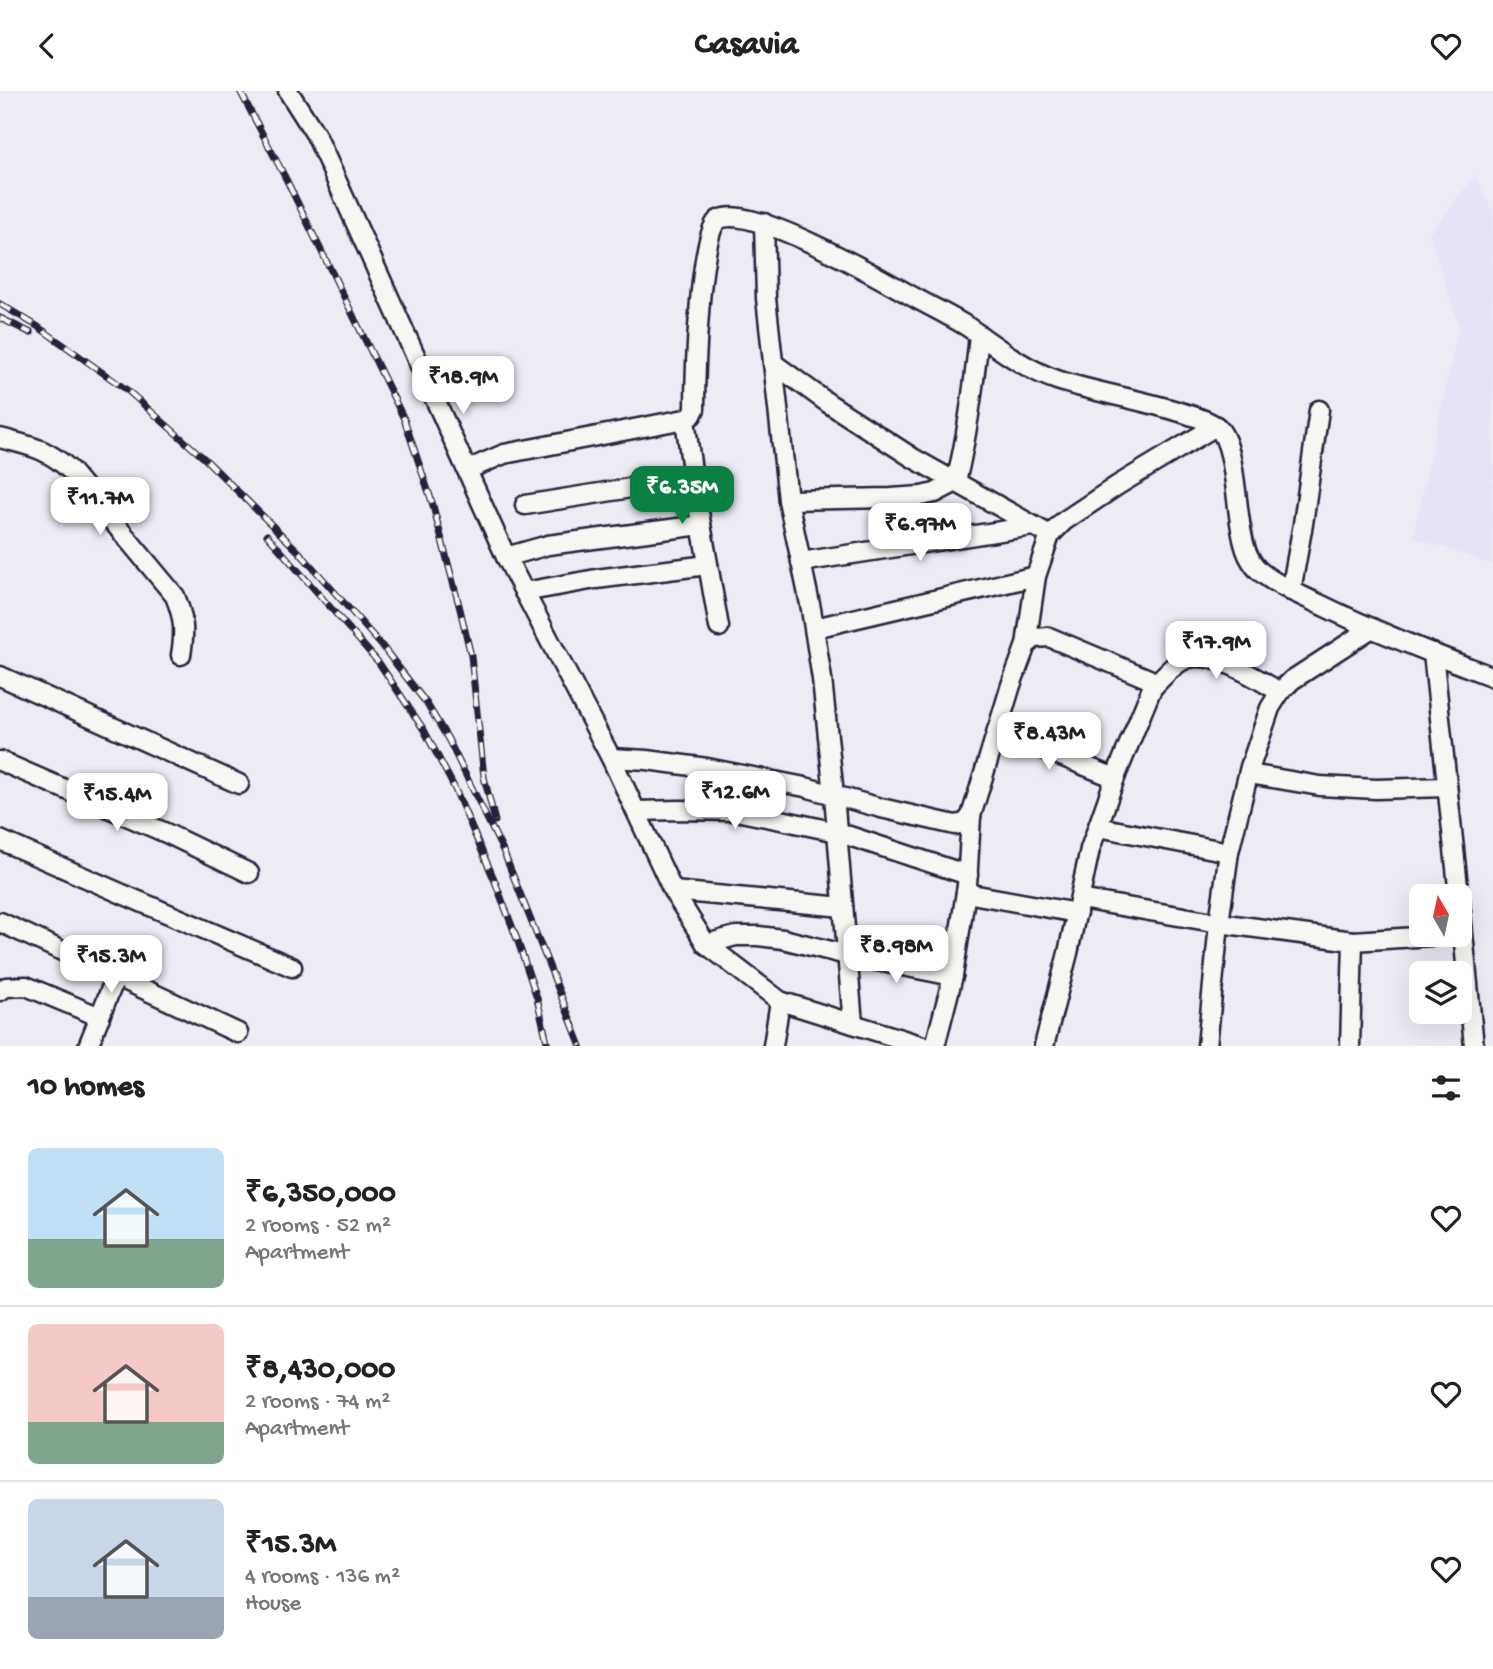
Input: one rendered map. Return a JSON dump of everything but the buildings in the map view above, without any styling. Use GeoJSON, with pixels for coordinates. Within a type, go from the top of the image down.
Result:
{"type":"FeatureCollection","features":[{"type":"Feature","properties":{"kind":"street"},"geometry":{"type":"LineString","coordinates":[[288,91],[316,135],[506,558],[611,758],[673,891],[706,944],[780,1001],[923,1046]]}},
{"type":"Feature","properties":{"kind":"street"},"geometry":{"type":"LineString","coordinates":[[467,470],[504,454],[685,419],[692,415],[695,409],[696,350],[702,279],[712,231],[717,221],[738,217],[764,223],[800,237],[965,325],[1018,362],[1055,379],[1163,407],[1216,426],[1223,435],[1230,457],[1242,531],[1248,553],[1258,571],[1278,584],[1372,628],[1493,677]]}},
{"type":"Feature","properties":{"kind":"street"},"geometry":{"type":"LineString","coordinates":[[764,223],[766,297],[788,500],[815,628],[822,679],[853,1024]]}},
{"type":"Feature","properties":{"kind":"street"},"geometry":{"type":"LineString","coordinates":[[788,500],[920,496],[935,493],[956,482],[974,386],[979,335]]}},
{"type":"Feature","properties":{"kind":"street"},"geometry":{"type":"LineString","coordinates":[[773,363],[828,403],[913,458],[1050,535]]}},
{"type":"Feature","properties":{"kind":"street"},"geometry":{"type":"LineString","coordinates":[[1292,591],[1319,410]]}},
{"type":"Feature","properties":{"kind":"street"},"geometry":{"type":"LineString","coordinates":[[685,419],[719,627]]}},
{"type":"Feature","properties":{"kind":"street"},"geometry":{"type":"LineString","coordinates":[[935,1046],[953,977],[967,884],[971,815],[1026,645],[1037,576],[1050,535],[1064,521],[1118,485],[1216,426]]}},
{"type":"Feature","properties":{"kind":"street"},"geometry":{"type":"LineString","coordinates":[[0,437],[41,449],[70,470],[175,596],[182,612],[184,633],[181,655]]}},
{"type":"Feature","properties":{"kind":"street"},"geometry":{"type":"LineString","coordinates":[[524,505],[693,478]]}},
{"type":"Feature","properties":{"kind":"street"},"geometry":{"type":"LineString","coordinates":[[506,558],[548,545],[701,525]]}},
{"type":"Feature","properties":{"kind":"street"},"geometry":{"type":"LineString","coordinates":[[801,562],[1033,526]]}},
{"type":"Feature","properties":{"kind":"street"},"geometry":{"type":"LineString","coordinates":[[524,592],[596,579],[708,565]]}},
{"type":"Feature","properties":{"kind":"street"},"geometry":{"type":"LineString","coordinates":[[815,628],[1037,576]]}},
{"type":"Feature","properties":{"kind":"street"},"geometry":{"type":"LineString","coordinates":[[1207,1046],[1229,852],[1259,737],[1270,708],[1292,680],[1372,628]]}},
{"type":"Feature","properties":{"kind":"street"},"geometry":{"type":"LineString","coordinates":[[1026,645],[1035,638],[1049,637],[1149,679],[1152,688]]}},
{"type":"Feature","properties":{"kind":"street"},"geometry":{"type":"LineString","coordinates":[[1433,653],[1458,884]]}},
{"type":"Feature","properties":{"kind":"street"},"geometry":{"type":"LineString","coordinates":[[1044,1046],[1090,849],[1115,778],[1152,688],[1184,660],[1196,656],[1214,659],[1238,669],[1280,692]]}},
{"type":"Feature","properties":{"kind":"street"},"geometry":{"type":"LineString","coordinates":[[0,676],[239,785]]}},
{"type":"Feature","properties":{"kind":"street"},"geometry":{"type":"LineString","coordinates":[[997,730],[1115,778]]}},
{"type":"Feature","properties":{"kind":"street"},"geometry":{"type":"LineString","coordinates":[[611,758],[707,768],[805,787],[955,825],[965,823],[971,815]]}},
{"type":"Feature","properties":{"kind":"street"},"geometry":{"type":"LineString","coordinates":[[0,761],[249,873]]}},
{"type":"Feature","properties":{"kind":"street"},"geometry":{"type":"LineString","coordinates":[[1249,774],[1320,786],[1376,789],[1447,787]]}},
{"type":"Feature","properties":{"kind":"street"},"geometry":{"type":"LineString","coordinates":[[636,811],[736,811],[837,832],[967,884],[1078,906],[1353,941],[1409,937]]}},
{"type":"Feature","properties":{"kind":"street"},"geometry":{"type":"LineString","coordinates":[[1098,827],[1229,852]]}},
{"type":"Feature","properties":{"kind":"street"},"geometry":{"type":"LineString","coordinates":[[0,840],[292,967]]}},
{"type":"Feature","properties":{"kind":"street"},"geometry":{"type":"LineString","coordinates":[[673,891],[843,907]]}},
{"type":"Feature","properties":{"kind":"street"},"geometry":{"type":"LineString","coordinates":[[0,922],[238,1033]]}},
{"type":"Feature","properties":{"kind":"street"},"geometry":{"type":"LineString","coordinates":[[706,944],[736,936],[783,939],[953,977]]}},
{"type":"Feature","properties":{"kind":"street"},"geometry":{"type":"LineString","coordinates":[[1350,1046],[1353,941]]}},
{"type":"Feature","properties":{"kind":"street"},"geometry":{"type":"LineString","coordinates":[[1459,947],[1474,1046]]}},
{"type":"Feature","properties":{"kind":"street"},"geometry":{"type":"LineString","coordinates":[[88,1046],[116,976]]}},
{"type":"Feature","properties":{"kind":"street"},"geometry":{"type":"LineString","coordinates":[[0,991],[6,987],[26,986],[100,1017]]}},
{"type":"Feature","properties":{"kind":"street"},"geometry":{"type":"LineString","coordinates":[[773,1046],[780,1001]]}},
{"type":"Feature","properties":{"kind":"shaded area"},"geometry":{"type":"Polygon","coordinates":[[[1475,176],[1493,212],[1493,565],[1413,537],[1459,325],[1429,234],[1475,176]]]}},
{"type":"Feature","properties":{"kind":"railway"},"geometry":{"type":"LineString","coordinates":[[240,91],[404,419],[432,502],[471,656],[484,777],[495,821]]}},
{"type":"Feature","properties":{"kind":"railway"},"geometry":{"type":"LineString","coordinates":[[0,304],[37,326],[127,390],[206,460],[300,553],[382,646],[427,704],[448,739],[504,853],[581,1046]]}},
{"type":"Feature","properties":{"kind":"railway"},"geometry":{"type":"LineString","coordinates":[[0,318],[31,333]]}},
{"type":"Feature","properties":{"kind":"railway"},"geometry":{"type":"LineString","coordinates":[[267,535],[379,663],[424,730],[454,787],[494,879],[537,998],[548,1046]]}}]}
